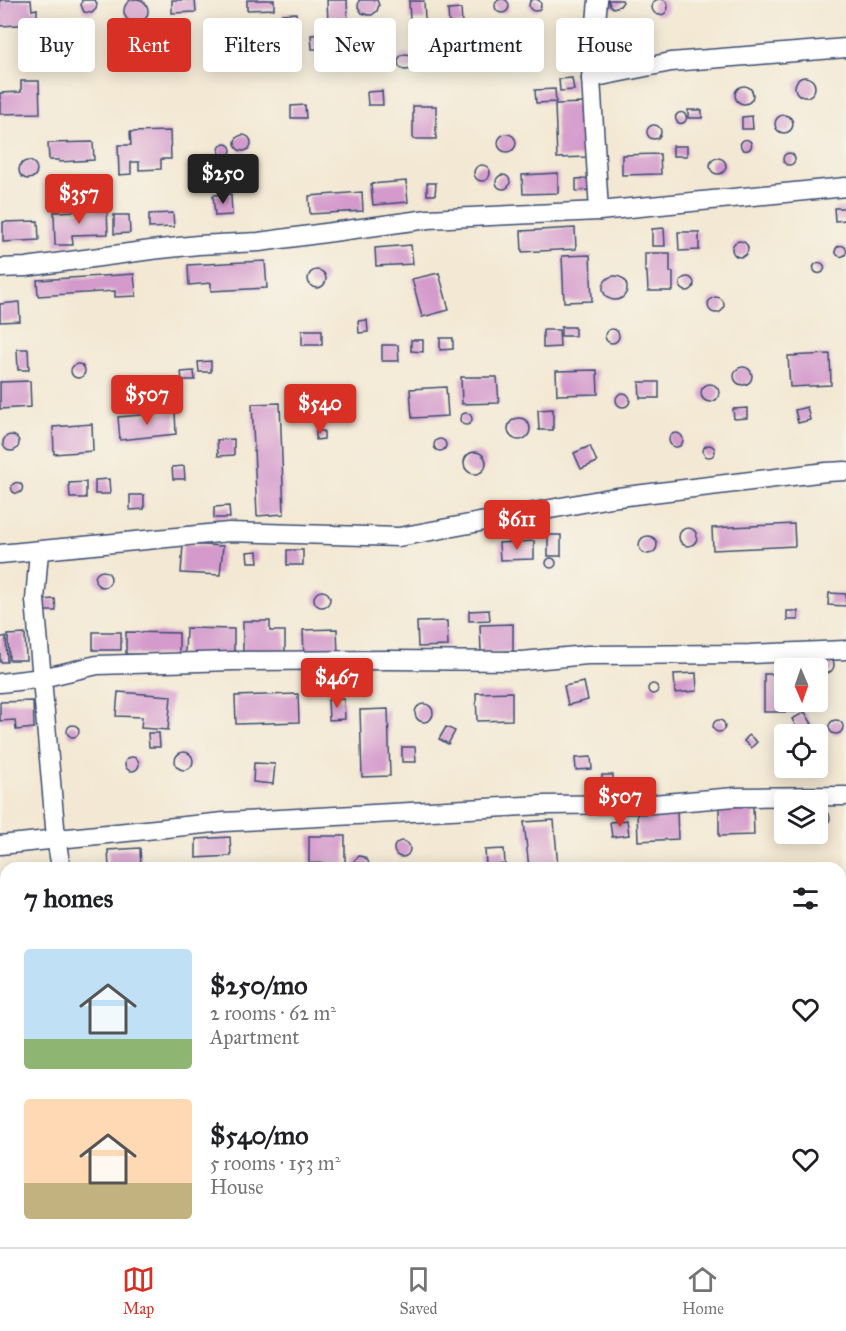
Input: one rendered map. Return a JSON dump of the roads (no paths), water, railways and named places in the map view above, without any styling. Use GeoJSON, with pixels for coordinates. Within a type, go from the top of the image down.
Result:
{"type":"FeatureCollection","features":[{"type":"Feature","properties":{"kind":"street"},"geometry":{"type":"LineString","coordinates":[[598,0],[591,78],[599,211]]}},
{"type":"Feature","properties":{"kind":"street"},"geometry":{"type":"LineString","coordinates":[[591,78],[671,62],[846,48]]}},
{"type":"Feature","properties":{"kind":"street"},"geometry":{"type":"LineString","coordinates":[[0,268],[26,267],[163,248],[259,242],[428,219],[599,211],[846,187]]}},
{"type":"Feature","properties":{"kind":"street"},"geometry":{"type":"LineString","coordinates":[[0,554],[229,532],[399,537],[610,498],[846,471]]}},
{"type":"Feature","properties":{"kind":"street"},"geometry":{"type":"LineString","coordinates":[[39,551],[35,600],[60,862]]}},
{"type":"Feature","properties":{"kind":"street"},"geometry":{"type":"LineString","coordinates":[[0,683],[42,678],[97,665],[233,661],[522,661],[587,655],[750,654],[846,650]]}},
{"type":"Feature","properties":{"kind":"street"},"geometry":{"type":"LineString","coordinates":[[0,845],[224,822],[543,805],[653,804],[735,797],[846,796]]}}]}
